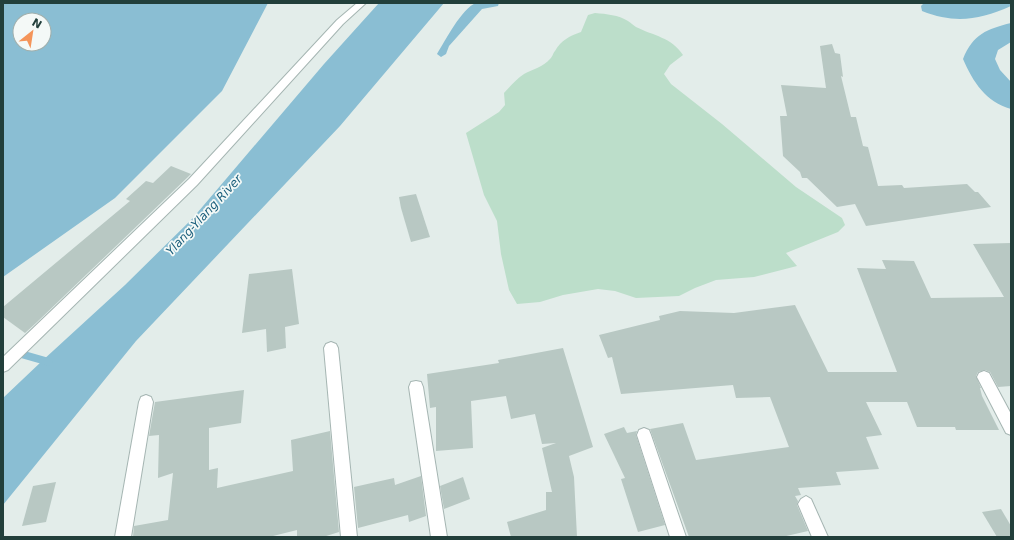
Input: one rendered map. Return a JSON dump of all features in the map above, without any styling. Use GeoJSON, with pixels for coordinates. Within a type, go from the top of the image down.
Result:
{"type":"FeatureCollection","features":[{"type":"Feature","properties":{"kind":"street"},"geometry":{"type":"LineString","coordinates":[[3,366],[193,182],[340,22],[362,3]]}},
{"type":"Feature","properties":{"kind":"street"},"geometry":{"type":"LineString","coordinates":[[331,348],[348,537]]}},
{"type":"Feature","properties":{"kind":"street"},"geometry":{"type":"LineString","coordinates":[[984,376],[1011,428]]}},
{"type":"Feature","properties":{"kind":"street"},"geometry":{"type":"LineString","coordinates":[[416,387],[439,537]]}},
{"type":"Feature","properties":{"kind":"street"},"geometry":{"type":"LineString","coordinates":[[124,537],[146,402]]}},
{"type":"Feature","properties":{"kind":"street"},"geometry":{"type":"LineString","coordinates":[[644,435],[678,537]]}},
{"type":"Feature","properties":{"kind":"street"},"geometry":{"type":"LineString","coordinates":[[806,504],[820,537]]}},
{"type":"Feature","properties":{"kind":"green space"},"geometry":{"type":"Polygon","coordinates":[[[595,13],[620,17],[636,27],[673,44],[683,55],[670,65],[664,74],[671,84],[722,124],[796,187],[842,218],[845,225],[838,232],[786,253],[797,266],[754,277],[716,280],[679,296],[636,298],[615,291],[598,289],[563,295],[540,302],[517,304],[509,290],[501,254],[497,221],[484,195],[466,133],[499,112],[505,105],[504,93],[513,83],[524,74],[547,62],[563,41],[581,32],[588,15],[595,13]]]}},
{"type":"Feature","properties":{"kind":"water"},"geometry":{"type":"Polygon","coordinates":[[[3,3],[268,3],[222,91],[115,198],[3,277],[3,3]]]}},
{"type":"Feature","properties":{"kind":"water","name":"Ylang-Ylang River"},"geometry":{"type":"Polygon","coordinates":[[[379,3],[444,3],[340,126],[136,341],[3,505],[3,398],[125,285],[192,219],[324,64],[379,3]]]}},
{"type":"Feature","properties":{"kind":"water"},"geometry":{"type":"Polygon","coordinates":[[[476,3],[499,3],[498,6],[482,9],[449,46],[446,54],[441,57],[437,54],[454,26],[465,11],[476,3]]]}},
{"type":"Feature","properties":{"kind":"water"},"geometry":{"type":"Polygon","coordinates":[[[924,3],[1011,3],[1011,6],[988,15],[967,19],[956,19],[945,18],[922,11],[921,6],[924,3]]]}},
{"type":"Feature","properties":{"kind":"building"},"geometry":{"type":"Polygon","coordinates":[[[832,44],[835,53],[840,54],[843,77],[841,76],[851,117],[856,117],[863,146],[868,147],[878,186],[902,185],[904,188],[967,184],[975,192],[978,192],[991,207],[866,226],[855,204],[837,207],[807,178],[802,178],[800,172],[783,156],[780,116],[787,116],[781,85],[826,88],[820,46],[832,44]]]}},
{"type":"Feature","properties":{"kind":"building"},"geometry":{"type":"Polygon","coordinates":[[[171,166],[191,174],[25,333],[3,317],[3,307],[130,201],[126,199],[146,181],[153,183],[171,166]]]}},
{"type":"Feature","properties":{"kind":"building"},"geometry":{"type":"Polygon","coordinates":[[[416,194],[430,237],[411,242],[399,197],[416,194]]]}},
{"type":"Feature","properties":{"kind":"building"},"geometry":{"type":"Polygon","coordinates":[[[1011,243],[1011,386],[998,387],[990,372],[985,370],[978,372],[976,376],[981,388],[982,396],[999,430],[956,430],[955,427],[917,427],[907,402],[866,402],[882,435],[866,437],[879,469],[836,472],[841,485],[798,488],[801,495],[795,496],[798,501],[797,505],[808,531],[782,537],[689,537],[650,429],[683,423],[696,460],[789,447],[770,397],[736,398],[733,385],[621,394],[612,357],[608,358],[599,335],[660,320],[659,316],[680,311],[734,313],[795,305],[828,372],[897,372],[857,268],[886,269],[882,260],[914,261],[931,298],[1004,297],[973,244],[1011,243]]]}},
{"type":"Feature","properties":{"kind":"building"},"geometry":{"type":"Polygon","coordinates":[[[292,269],[299,324],[285,327],[286,348],[267,352],[266,329],[242,333],[249,274],[292,269]]]}},
{"type":"Feature","properties":{"kind":"building"},"geometry":{"type":"Polygon","coordinates":[[[563,348],[593,447],[569,456],[574,477],[577,537],[511,537],[507,522],[546,510],[546,492],[552,492],[542,448],[556,443],[542,444],[535,414],[511,419],[506,396],[471,401],[473,448],[436,451],[436,407],[430,408],[427,374],[499,363],[498,360],[563,348]]]}},
{"type":"Feature","properties":{"kind":"building"},"geometry":{"type":"Polygon","coordinates":[[[244,390],[241,423],[209,428],[209,470],[218,468],[217,488],[293,471],[291,440],[330,431],[339,532],[323,537],[297,537],[297,530],[269,537],[133,537],[134,526],[168,520],[173,473],[158,478],[159,435],[149,436],[155,402],[244,390]]]}},
{"type":"Feature","properties":{"kind":"building"},"geometry":{"type":"Polygon","coordinates":[[[624,427],[627,433],[637,431],[636,435],[665,525],[638,532],[621,479],[625,478],[604,434],[624,427]]]}},
{"type":"Feature","properties":{"kind":"building"},"geometry":{"type":"Polygon","coordinates":[[[421,476],[426,516],[409,522],[408,515],[358,528],[354,487],[394,478],[395,485],[421,476]]]}},
{"type":"Feature","properties":{"kind":"building"},"geometry":{"type":"Polygon","coordinates":[[[463,477],[470,499],[444,509],[440,486],[463,477]]]}},
{"type":"Feature","properties":{"kind":"building"},"geometry":{"type":"Polygon","coordinates":[[[56,482],[46,522],[22,526],[33,486],[56,482]]]}},
{"type":"Feature","properties":{"kind":"building"},"geometry":{"type":"Polygon","coordinates":[[[1001,509],[1011,526],[1011,537],[997,537],[982,512],[1001,509]]]}},
{"type":"Feature","properties":{"kind":"waterway"},"geometry":{"type":"LineString","coordinates":[[1011,32],[1000,36],[987,44],[979,59],[991,81],[1011,98]]}},
{"type":"Feature","properties":{"kind":"waterway"},"geometry":{"type":"LineString","coordinates":[[21,354],[49,362]]}}]}
